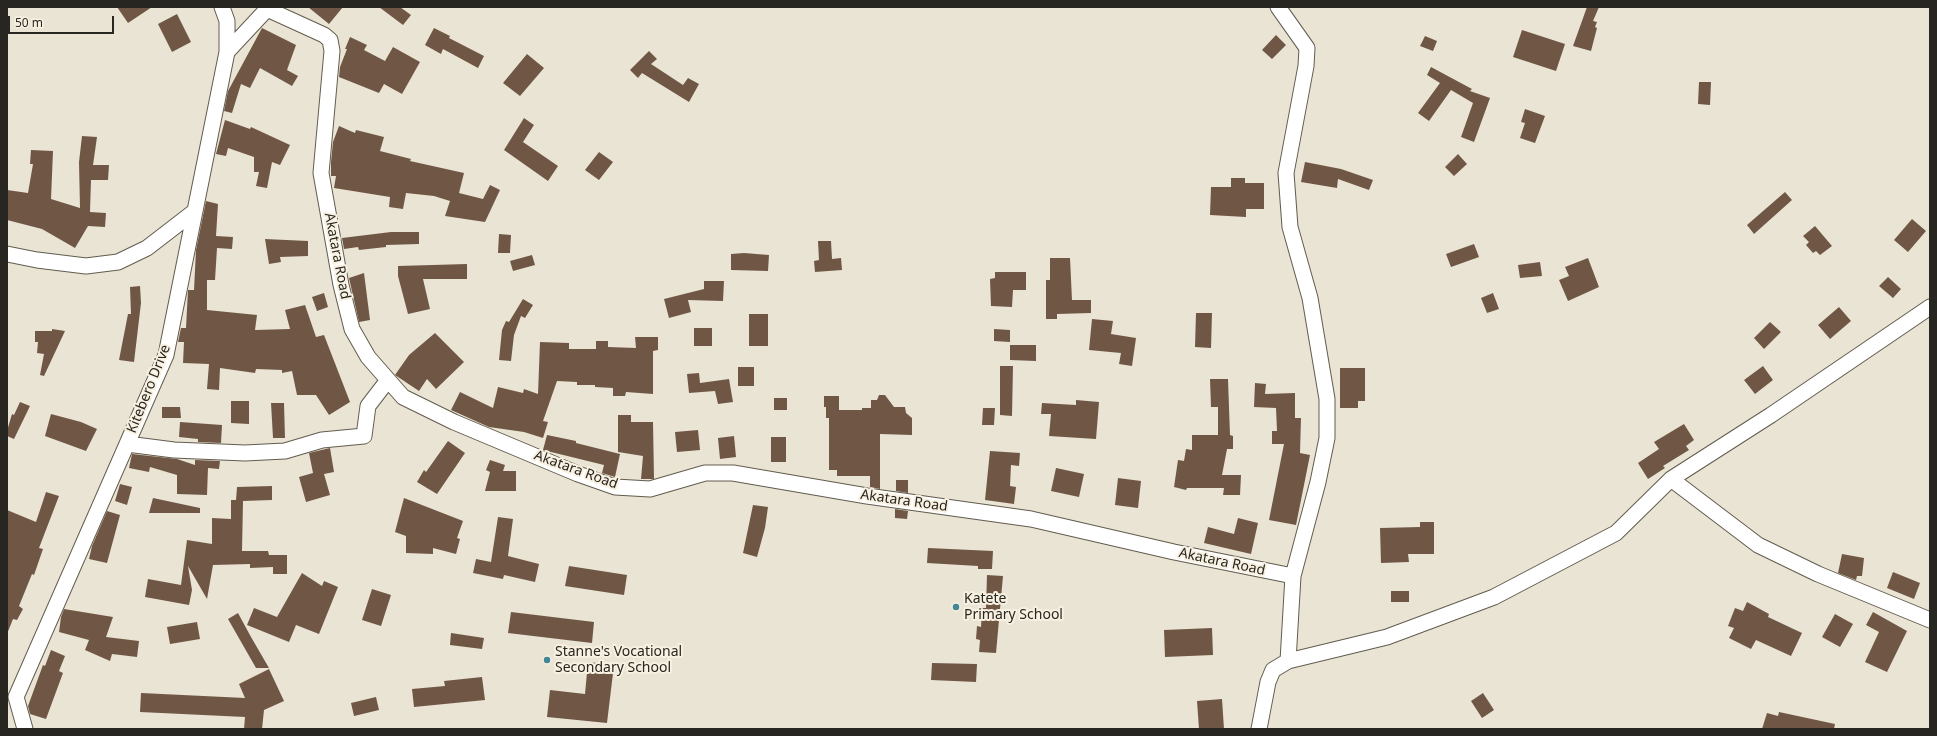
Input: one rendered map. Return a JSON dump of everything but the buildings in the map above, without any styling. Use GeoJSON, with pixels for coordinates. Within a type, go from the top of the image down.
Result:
{"type":"FeatureCollection","features":[{"type":"Feature","properties":{"kind":"street","name":"Kitebero Drive"},"geometry":{"type":"LineString","coordinates":[[24,729],[11,694],[166,355],[228,52],[227,21],[222,7]]}},
{"type":"Feature","properties":{"kind":"street"},"geometry":{"type":"LineString","coordinates":[[1278,7],[1307,48],[1306,66],[1286,173],[1290,227],[1310,298],[1327,399],[1327,438],[1318,482],[1293,576],[1288,661]]}},
{"type":"Feature","properties":{"kind":"street"},"geometry":{"type":"LineString","coordinates":[[228,52],[268,8]]}},
{"type":"Feature","properties":{"kind":"street","name":"Akatara Road"},"geometry":{"type":"LineString","coordinates":[[268,8],[324,34],[330,40],[332,51],[321,173],[341,285],[352,329],[368,357],[403,397],[454,422],[578,474],[615,487],[650,489],[705,473],[733,473],[867,496],[1032,519],[1151,547],[1293,576]]}},
{"type":"Feature","properties":{"kind":"street"},"geometry":{"type":"LineString","coordinates":[[7,254],[37,260],[86,266],[118,262],[147,248],[195,211]]}},
{"type":"Feature","properties":{"kind":"street"},"geometry":{"type":"LineString","coordinates":[[1259,729],[1268,682],[1273,670],[1288,661],[1387,637],[1494,597],[1616,534],[1671,478],[1770,415],[1930,307]]}},
{"type":"Feature","properties":{"kind":"street"},"geometry":{"type":"LineString","coordinates":[[126,444],[174,450],[245,453],[285,451],[322,440],[364,436],[368,406],[388,380]]}},
{"type":"Feature","properties":{"kind":"street"},"geometry":{"type":"LineString","coordinates":[[1671,478],[1758,545],[1818,574],[1930,620]]}},
{"type":"Feature","properties":{"kind":"place","name":"Katete Primary School"},"geometry":{"type":"Point","coordinates":[956,607]}},
{"type":"Feature","properties":{"kind":"place","name":"Stanne's Vocational Secondary School"},"geometry":{"type":"Point","coordinates":[547,660]}}]}
